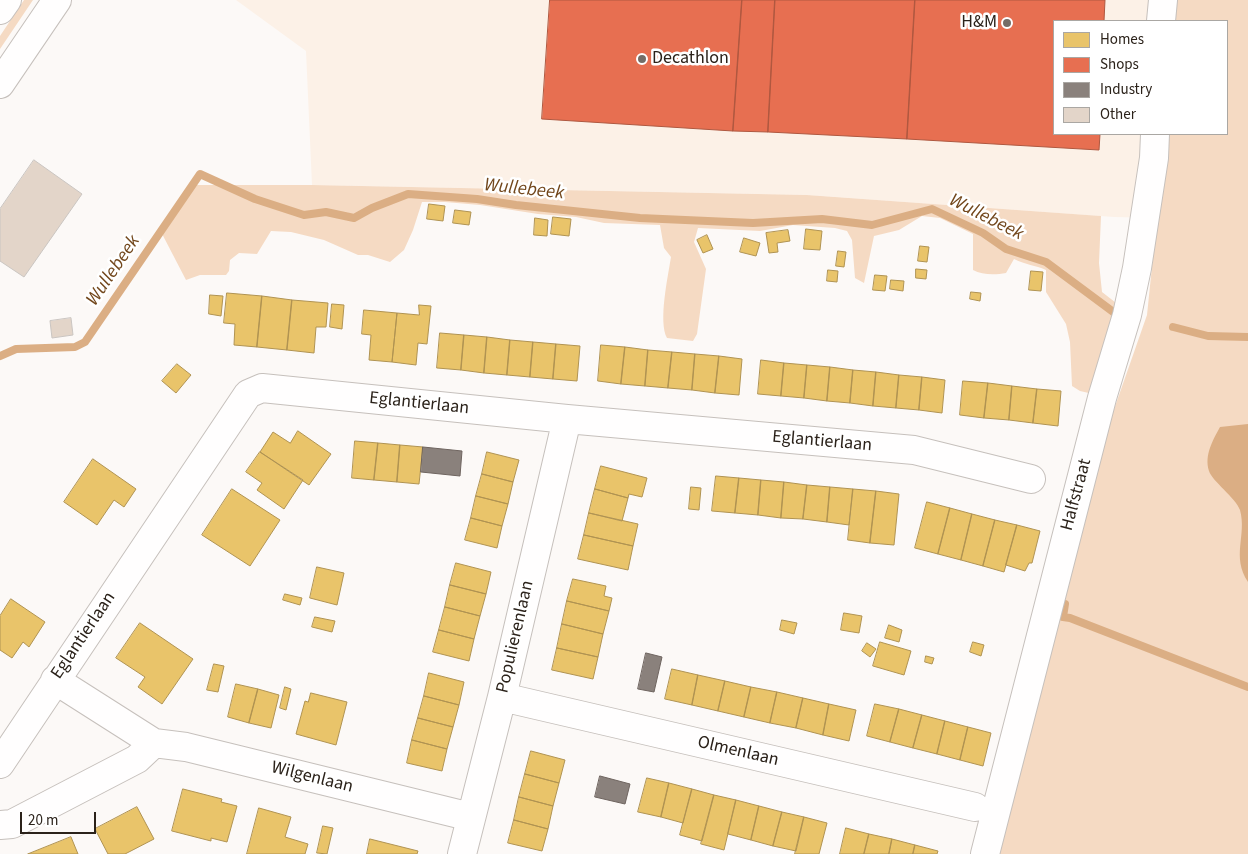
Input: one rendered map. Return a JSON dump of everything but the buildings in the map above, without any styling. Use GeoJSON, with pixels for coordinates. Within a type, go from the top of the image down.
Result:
{"type":"FeatureCollection","features":[{"type":"Feature","properties":{"kind":"main road"},"geometry":{"type":"LineString","coordinates":[[0,10],[6,0]]}},
{"type":"Feature","properties":{"kind":"main road"},"geometry":{"type":"LineString","coordinates":[[0,84],[57,0]]}},
{"type":"Feature","properties":{"kind":"main road"},"geometry":{"type":"LineString","coordinates":[[1161,20],[1162,0]]}},
{"type":"Feature","properties":{"kind":"main road","name":"Halfstraat"},"geometry":{"type":"LineString","coordinates":[[985,854],[1102,398],[1127,315],[1137,268],[1154,158],[1155,135]]}},
{"type":"Feature","properties":{"kind":"main road","name":"Eglantierlaan"},"geometry":{"type":"LineString","coordinates":[[0,764],[54,680],[248,394],[262,388],[567,419],[914,450],[1031,479]]}},
{"type":"Feature","properties":{"kind":"main road","name":"Populierenlaan"},"geometry":{"type":"LineString","coordinates":[[462,854],[502,697],[567,419]]}},
{"type":"Feature","properties":{"kind":"main road","name":"Wilgenlaan"},"geometry":{"type":"LineString","coordinates":[[54,680],[154,743],[186,747],[471,817]]}},
{"type":"Feature","properties":{"kind":"main road","name":"Olmenlaan"},"geometry":{"type":"LineString","coordinates":[[502,697],[975,807]]}},
{"type":"Feature","properties":{"kind":"main road"},"geometry":{"type":"LineString","coordinates":[[0,825],[12,824],[137,759],[154,743]]}},
{"type":"Feature","properties":{"kind":"shaded area"},"geometry":{"type":"Polygon","coordinates":[[[24,0],[33,0],[0,49],[0,36],[24,0]]]}},
{"type":"Feature","properties":{"kind":"shaded area"},"geometry":{"type":"Polygon","coordinates":[[[236,0],[1167,0],[1166,20],[1053,20],[1053,135],[1161,135],[1157,218],[1114,217],[807,195],[312,185],[306,51],[236,0]]]}},
{"type":"Feature","properties":{"kind":"shaded area"},"geometry":{"type":"Polygon","coordinates":[[[1167,0],[1248,0],[1248,854],[994,854],[1111,418],[1147,315],[1157,218],[1161,135],[1228,135],[1228,20],[1166,20],[1167,0]]]}},
{"type":"Feature","properties":{"kind":"shaded area"},"geometry":{"type":"Polygon","coordinates":[[[190,185],[312,185],[807,195],[1101,216],[1099,263],[1102,292],[1120,306],[1093,394],[1080,391],[1072,386],[1070,342],[1066,324],[1046,292],[1046,270],[1014,259],[1006,273],[989,274],[973,270],[973,234],[940,218],[922,216],[899,230],[874,236],[864,283],[855,278],[852,240],[847,231],[835,228],[793,225],[760,231],[698,228],[694,242],[706,269],[697,334],[693,341],[667,338],[664,331],[664,299],[671,257],[664,248],[660,225],[604,223],[576,217],[538,214],[480,205],[422,202],[404,250],[390,262],[368,255],[358,255],[324,240],[291,232],[271,231],[257,254],[239,253],[230,260],[229,271],[226,275],[200,275],[186,280],[159,228],[190,185]]]}},
{"type":"Feature","properties":{"kind":"shaded area"},"geometry":{"type":"Polygon","coordinates":[[[1248,424],[1248,582],[1243,573],[1240,555],[1242,519],[1240,510],[1234,500],[1211,475],[1208,465],[1208,453],[1220,427],[1248,424]]]}},
{"type":"Feature","properties":{"kind":"waterway","name":"Wullebeek"},"geometry":{"type":"LineString","coordinates":[[0,356],[16,349],[75,347],[85,342],[200,174],[255,199],[304,215],[326,212],[354,218],[372,208],[408,194],[477,199],[640,218],[753,223],[822,219],[872,225],[932,209],[983,233],[1006,249],[1046,262],[1116,314]]}},
{"type":"Feature","properties":{"kind":"waterway","name":"Wullebeek"},"geometry":{"type":"LineString","coordinates":[[1173,327],[1208,336],[1248,337]]}},
{"type":"Feature","properties":{"kind":"waterway"},"geometry":{"type":"LineString","coordinates":[[1065,604],[1063,617],[1070,618],[1248,687]]}},
{"type":"Feature","properties":{"kind":"place","name":"H&M"},"geometry":{"type":"Point","coordinates":[1007,23]}},
{"type":"Feature","properties":{"kind":"place","name":"Decathlon"},"geometry":{"type":"Point","coordinates":[642,59]}}]}
